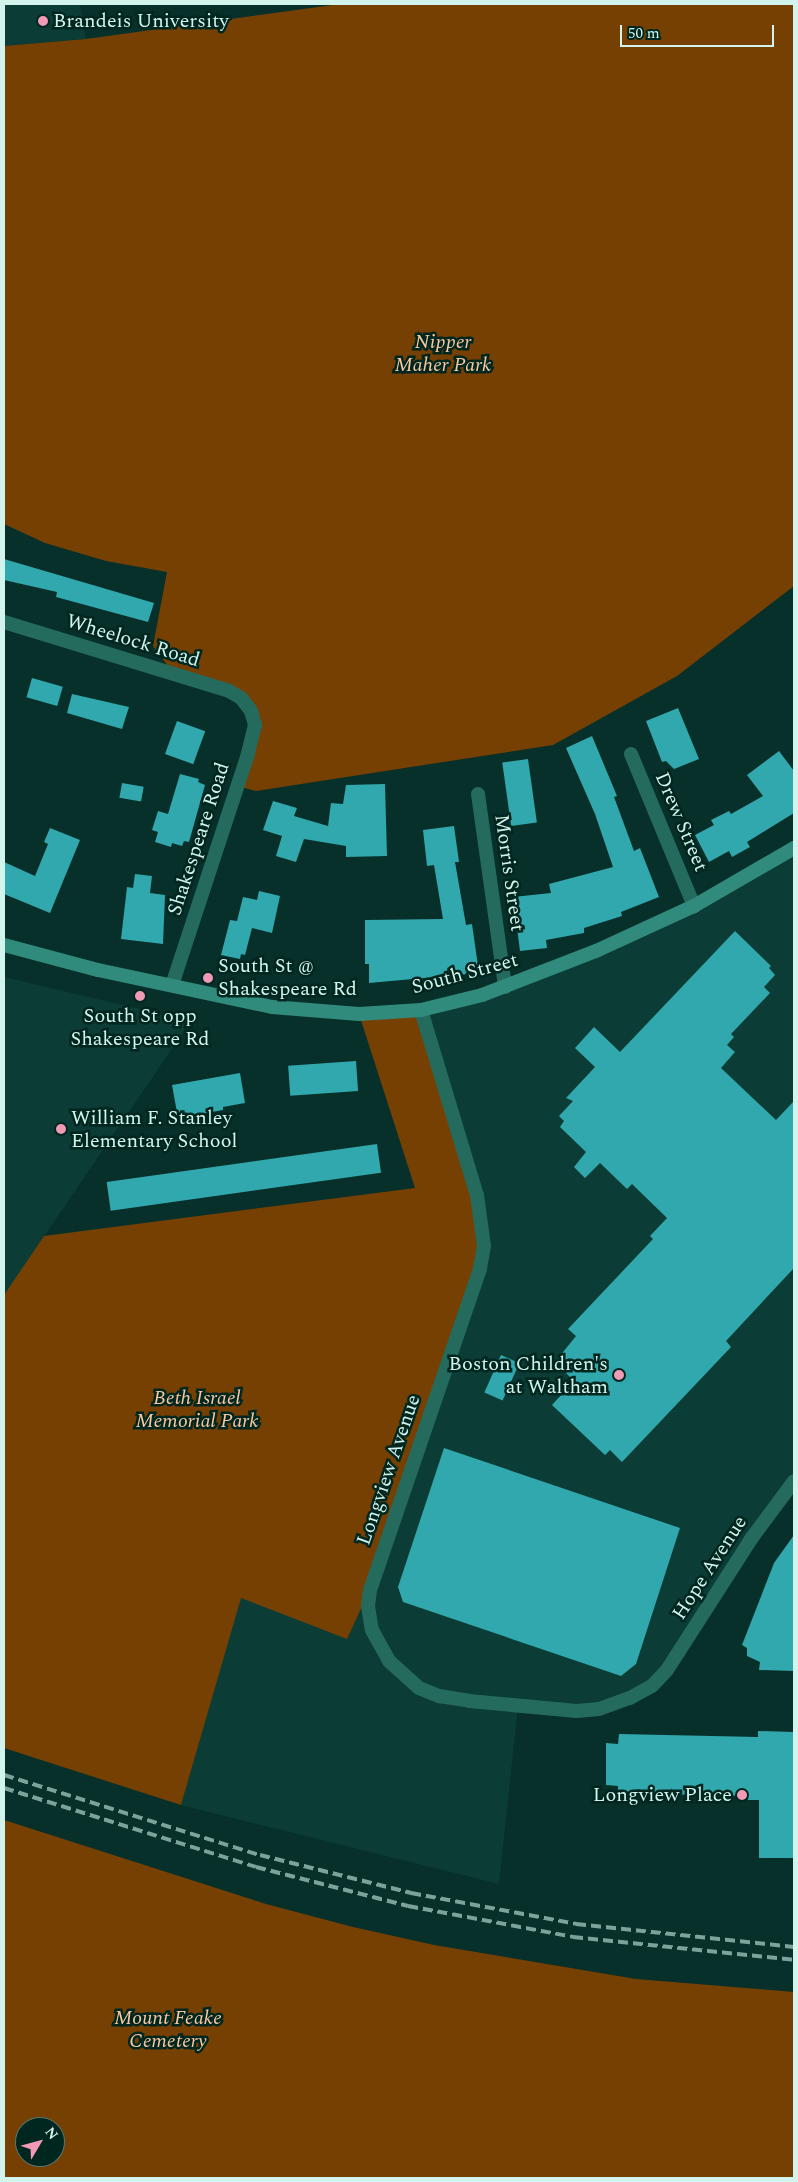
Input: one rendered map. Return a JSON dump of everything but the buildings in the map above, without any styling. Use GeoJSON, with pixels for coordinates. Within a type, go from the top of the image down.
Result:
{"type":"FeatureCollection","features":[{"type":"Feature","properties":{"kind":"main road","name":"South Street"},"geometry":{"type":"LineString","coordinates":[[4,945],[272,1007],[359,1014],[421,1010],[505,987],[596,952],[694,906],[794,848]]}},
{"type":"Feature","properties":{"kind":"street","name":"Wheelock Road"},"geometry":{"type":"LineString","coordinates":[[4,622],[229,691],[248,704]]}},
{"type":"Feature","properties":{"kind":"street","name":"Shakespeare Road"},"geometry":{"type":"LineString","coordinates":[[172,985],[254,733],[254,717],[248,704]]}},
{"type":"Feature","properties":{"kind":"street","name":"Drew Street"},"geometry":{"type":"LineString","coordinates":[[631,754],[694,906]]}},
{"type":"Feature","properties":{"kind":"street","name":"Morris Street"},"geometry":{"type":"LineString","coordinates":[[478,794],[505,987]]}},
{"type":"Feature","properties":{"kind":"street","name":"Longview Avenue"},"geometry":{"type":"LineString","coordinates":[[421,1010],[477,1195],[484,1246],[480,1269],[370,1590],[368,1606],[372,1630],[389,1660],[411,1683],[439,1696],[468,1701],[587,1711],[630,1698],[660,1678]]}},
{"type":"Feature","properties":{"kind":"street","name":"Hope Avenue"},"geometry":{"type":"LineString","coordinates":[[660,1678],[751,1539],[794,1481]]}},
{"type":"Feature","properties":{"kind":"shaded area","name":"Brandeis University"},"geometry":{"type":"Polygon","coordinates":[[[4,4],[80,4],[86,39],[4,46],[4,4]]]}},
{"type":"Feature","properties":{"kind":"shaded area","name":"Boston Children's at Waltham"},"geometry":{"type":"Polygon","coordinates":[[[794,848],[794,1481],[667,1670],[617,1704],[518,1706],[499,1884],[181,1805],[241,1597],[347,1638],[480,1269],[421,1010],[544,973],[794,848]]]}},
{"type":"Feature","properties":{"kind":"shaded area","name":"William F. Stanley Elementary School"},"geometry":{"type":"Polygon","coordinates":[[[4,977],[191,1021],[4,1295],[4,977]]]}},
{"type":"Feature","properties":{"kind":"green space","name":"Nipper Maher Park"},"geometry":{"type":"Polygon","coordinates":[[[340,4],[794,4],[794,586],[677,676],[553,745],[256,791],[237,786],[253,733],[248,704],[174,674],[153,646],[167,572],[106,561],[45,543],[4,524],[4,46],[86,39],[340,4]]]}},
{"type":"Feature","properties":{"kind":"green space","name":"Beth Israel Memorial Park"},"geometry":{"type":"Polygon","coordinates":[[[421,1010],[484,1246],[370,1589],[347,1639],[241,1598],[181,1805],[4,1748],[4,1295],[44,1236],[415,1188],[359,1014],[421,1010]]]}},
{"type":"Feature","properties":{"kind":"green space","name":"Mount Feake Cemetery"},"geometry":{"type":"Polygon","coordinates":[[[4,1820],[266,1904],[353,1927],[434,1945],[636,1979],[794,1992],[794,2178],[4,2178],[4,1820]]]}},
{"type":"Feature","properties":{"kind":"railway"},"geometry":{"type":"LineString","coordinates":[[4,1775],[260,1855],[411,1893],[576,1924],[794,1947]]}},
{"type":"Feature","properties":{"kind":"railway"},"geometry":{"type":"LineString","coordinates":[[4,1788],[256,1867],[408,1906],[573,1937],[794,1960]]}},
{"type":"Feature","properties":{"kind":"place","name":"Brandeis University"},"geometry":{"type":"Point","coordinates":[43,21]}},
{"type":"Feature","properties":{"kind":"place","name":"South St @ Shakespeare Rd"},"geometry":{"type":"Point","coordinates":[208,978]}},
{"type":"Feature","properties":{"kind":"place","name":"South St opp Shakespeare Rd"},"geometry":{"type":"Point","coordinates":[140,996]}},
{"type":"Feature","properties":{"kind":"place","name":"William F. Stanley Elementary School"},"geometry":{"type":"Point","coordinates":[61,1129]}},
{"type":"Feature","properties":{"kind":"place","name":"Boston Children's at Waltham"},"geometry":{"type":"Point","coordinates":[619,1375]}},
{"type":"Feature","properties":{"kind":"place","name":"Longview Place"},"geometry":{"type":"Point","coordinates":[742,1795]}}]}
